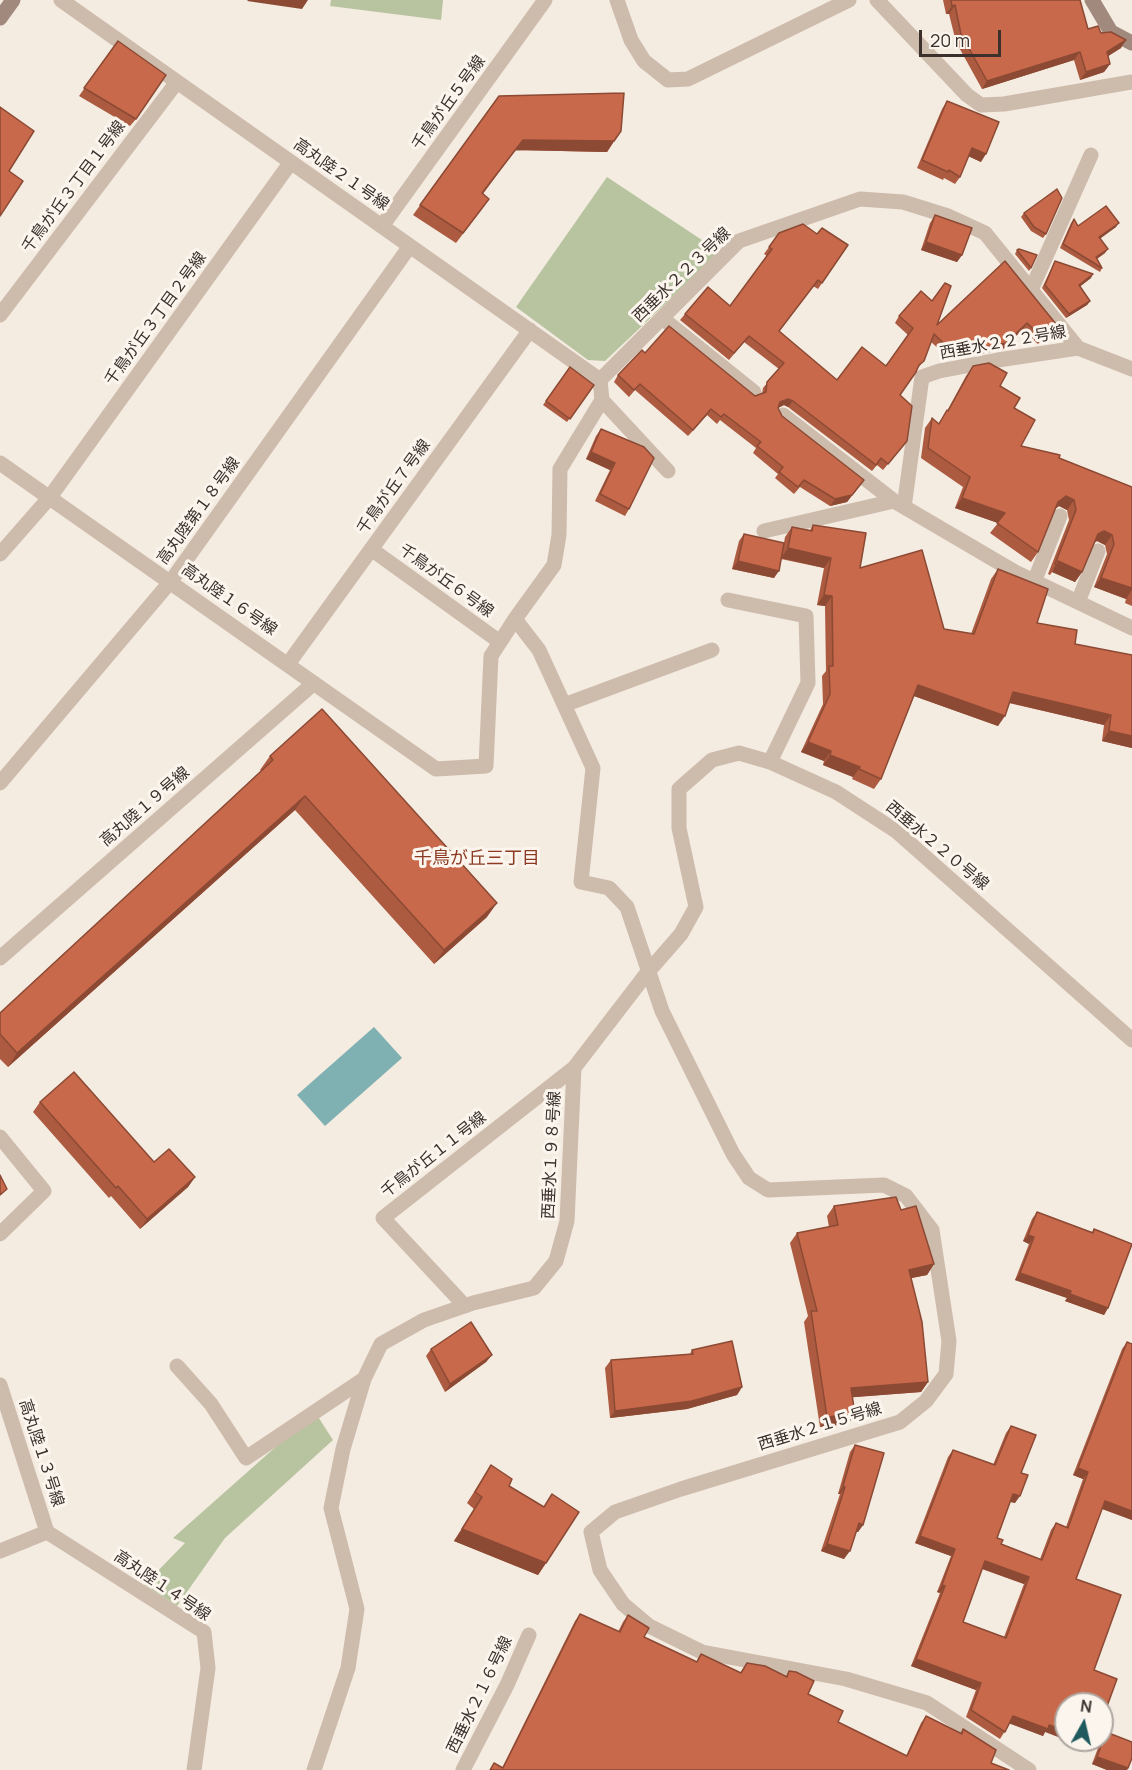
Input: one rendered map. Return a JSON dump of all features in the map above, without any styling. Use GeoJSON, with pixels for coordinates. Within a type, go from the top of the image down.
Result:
{"type":"FeatureCollection","features":[{"type":"Feature","properties":{"kind":"street"},"geometry":{"type":"LineString","coordinates":[[0,18],[13,0]]}},
{"type":"Feature","properties":{"kind":"street","name":"高丸陸２１号線"},"geometry":{"type":"LineString","coordinates":[[61,0],[600,380]]}},
{"type":"Feature","properties":{"kind":"street","name":"千鳥が丘５号線"},"geometry":{"type":"LineString","coordinates":[[382,226],[544,0]]}},
{"type":"Feature","properties":{"kind":"street"},"geometry":{"type":"LineString","coordinates":[[617,0],[631,40],[645,61],[668,80],[688,79],[849,0]]}},
{"type":"Feature","properties":{"kind":"street"},"geometry":{"type":"LineString","coordinates":[[877,0],[967,94],[981,105],[1004,104],[1132,82]]}},
{"type":"Feature","properties":{"kind":"street"},"geometry":{"type":"LineString","coordinates":[[1092,0],[1111,32],[1132,43]]}},
{"type":"Feature","properties":{"kind":"street","name":"千鳥が丘３丁目１号線"},"geometry":{"type":"LineString","coordinates":[[0,315],[177,82]]}},
{"type":"Feature","properties":{"kind":"street"},"geometry":{"type":"LineString","coordinates":[[1031,290],[1091,154]]}},
{"type":"Feature","properties":{"kind":"street","name":"千鳥が丘３丁目２号線"},"geometry":{"type":"LineString","coordinates":[[0,554],[50,497],[291,162]]}},
{"type":"Feature","properties":{"kind":"street","name":"西垂水２２３号線"},"geometry":{"type":"LineString","coordinates":[[600,380],[739,241],[860,199],[903,202],[948,216],[985,234],[1078,348],[1132,369]]}},
{"type":"Feature","properties":{"kind":"street","name":"高丸陸第１８号線"},"geometry":{"type":"LineString","coordinates":[[0,783],[171,581],[410,246]]}},
{"type":"Feature","properties":{"kind":"street"},"geometry":{"type":"LineString","coordinates":[[662,318],[754,392]]}},
{"type":"Feature","properties":{"kind":"street","name":"千鳥が丘７号線"},"geometry":{"type":"LineString","coordinates":[[288,664],[530,330]]}},
{"type":"Feature","properties":{"kind":"street","name":"西垂水２２２号線"},"geometry":{"type":"LineString","coordinates":[[899,504],[922,377],[939,371],[998,360],[1078,348]]}},
{"type":"Feature","properties":{"kind":"street"},"geometry":{"type":"LineString","coordinates":[[500,642],[555,565],[559,536],[560,469],[602,400],[600,380]]}},
{"type":"Feature","properties":{"kind":"street"},"geometry":{"type":"LineString","coordinates":[[602,400],[668,471]]}},
{"type":"Feature","properties":{"kind":"street"},"geometry":{"type":"LineString","coordinates":[[783,415],[899,504],[1015,572],[1132,628]]}},
{"type":"Feature","properties":{"kind":"street","name":"高丸陸１６号線"},"geometry":{"type":"LineString","coordinates":[[0,463],[436,769],[486,766],[491,656],[500,642]]}},
{"type":"Feature","properties":{"kind":"street"},"geometry":{"type":"LineString","coordinates":[[764,531],[899,504]]}},
{"type":"Feature","properties":{"kind":"street"},"geometry":{"type":"LineString","coordinates":[[1034,582],[1060,516]]}},
{"type":"Feature","properties":{"kind":"street","name":"千鳥が丘６号線"},"geometry":{"type":"LineString","coordinates":[[371,549],[500,642]]}},
{"type":"Feature","properties":{"kind":"street"},"geometry":{"type":"LineString","coordinates":[[1078,602],[1098,551]]}},
{"type":"Feature","properties":{"kind":"street"},"geometry":{"type":"LineString","coordinates":[[728,600],[806,616],[808,683],[770,762]]}},
{"type":"Feature","properties":{"kind":"street"},"geometry":{"type":"LineString","coordinates":[[515,619],[539,650],[564,705],[712,650]]}},
{"type":"Feature","properties":{"kind":"street","name":"高丸陸１９号線"},"geometry":{"type":"LineString","coordinates":[[0,958],[314,683]]}},
{"type":"Feature","properties":{"kind":"street","name":"西垂水２１５号線"},"geometry":{"type":"LineString","coordinates":[[564,705],[593,768],[581,882],[609,888],[627,907],[647,973],[662,1011],[734,1154],[750,1179],[768,1190],[884,1185],[906,1196],[932,1230],[949,1341],[945,1374],[926,1401],[900,1422],[681,1489],[615,1512],[591,1532],[600,1570],[623,1604],[649,1626],[702,1652],[846,1679],[927,1703],[1029,1770]]}},
{"type":"Feature","properties":{"kind":"street","name":"西垂水２２０号線"},"geometry":{"type":"LineString","coordinates":[[647,973],[681,934],[696,906],[679,828],[679,789],[712,760],[739,753],[770,762],[836,792],[896,831],[1132,1040]]}},
{"type":"Feature","properties":{"kind":"street"},"geometry":{"type":"LineString","coordinates":[[574,1068],[647,973]]}},
{"type":"Feature","properties":{"kind":"street","name":"西垂水１９８号線"},"geometry":{"type":"LineString","coordinates":[[314,1770],[348,1668],[357,1609],[331,1508],[343,1449],[364,1379],[381,1344],[424,1320],[465,1306],[534,1288],[556,1261],[567,1221],[574,1068]]}},
{"type":"Feature","properties":{"kind":"street","name":"千鳥が丘１１号線"},"geometry":{"type":"LineString","coordinates":[[465,1306],[382,1218],[574,1068]]}},
{"type":"Feature","properties":{"kind":"street"},"geometry":{"type":"LineString","coordinates":[[0,1137],[44,1191],[0,1234]]}},
{"type":"Feature","properties":{"kind":"street"},"geometry":{"type":"LineString","coordinates":[[177,1366],[211,1404],[246,1458],[364,1379]]}},
{"type":"Feature","properties":{"kind":"street","name":"高丸陸１３号線"},"geometry":{"type":"LineString","coordinates":[[0,1385],[47,1532]]}},
{"type":"Feature","properties":{"kind":"street"},"geometry":{"type":"LineString","coordinates":[[0,1551],[47,1532]]}},
{"type":"Feature","properties":{"kind":"street","name":"高丸陸１４号線"},"geometry":{"type":"LineString","coordinates":[[47,1532],[204,1632],[208,1668],[194,1770]]}},
{"type":"Feature","properties":{"kind":"street","name":"西垂水２１６号線"},"geometry":{"type":"LineString","coordinates":[[463,1770],[530,1635]]}},
{"type":"Feature","properties":{"kind":"green space"},"geometry":{"type":"Polygon","coordinates":[[[331,0],[443,0],[441,20],[330,6],[331,0]]]}},
{"type":"Feature","properties":{"kind":"green space"},"geometry":{"type":"Polygon","coordinates":[[[607,177],[720,252],[605,361],[588,360],[516,307],[607,177]]]}},
{"type":"Feature","properties":{"kind":"green space"},"geometry":{"type":"Polygon","coordinates":[[[315,1412],[333,1440],[225,1538],[177,1606],[144,1585],[185,1543],[173,1538],[315,1412]]]}},
{"type":"Feature","properties":{"kind":"water"},"geometry":{"type":"Polygon","coordinates":[[[374,1027],[402,1058],[325,1126],[297,1095],[374,1027]]]}},
{"type":"Feature","properties":{"kind":"building"},"geometry":{"type":"Polygon","coordinates":[[[951,0],[1080,0],[1088,29],[1098,26],[1101,33],[1111,32],[1126,40],[1107,52],[1110,64],[1086,72],[1080,52],[987,81],[961,34],[955,5],[952,6],[951,0]]]}},
{"type":"Feature","properties":{"kind":"building"},"geometry":{"type":"Polygon","coordinates":[[[118,41],[166,75],[136,119],[84,88],[118,41]]]}},
{"type":"Feature","properties":{"kind":"building"},"geometry":{"type":"Polygon","coordinates":[[[624,93],[621,131],[614,141],[523,140],[482,193],[489,199],[463,233],[420,205],[499,96],[624,93]]]}},
{"type":"Feature","properties":{"kind":"building"},"geometry":{"type":"Polygon","coordinates":[[[947,101],[999,122],[986,154],[972,148],[960,177],[949,170],[948,172],[922,160],[947,101]]]}},
{"type":"Feature","properties":{"kind":"building"},"geometry":{"type":"Polygon","coordinates":[[[0,107],[34,131],[9,171],[23,181],[0,216],[0,107]]]}},
{"type":"Feature","properties":{"kind":"building"},"geometry":{"type":"Polygon","coordinates":[[[1057,189],[1062,198],[1046,234],[1034,227],[1024,213],[1057,189]]]}},
{"type":"Feature","properties":{"kind":"building"},"geometry":{"type":"Polygon","coordinates":[[[1106,206],[1119,223],[1099,237],[1108,249],[1096,257],[1102,268],[1063,244],[1074,219],[1078,226],[1106,206]]]}},
{"type":"Feature","properties":{"kind":"building"},"geometry":{"type":"Polygon","coordinates":[[[935,215],[972,228],[962,255],[926,242],[935,215]]]}},
{"type":"Feature","properties":{"kind":"building"},"geometry":{"type":"Polygon","coordinates":[[[803,224],[817,234],[822,228],[848,245],[822,283],[818,280],[779,331],[837,380],[862,347],[886,366],[913,328],[899,316],[921,291],[932,301],[945,283],[951,286],[937,325],[1005,261],[1056,324],[1043,338],[1027,323],[1006,343],[954,353],[934,334],[924,361],[900,395],[912,406],[907,441],[888,464],[881,458],[876,465],[793,401],[788,399],[780,402],[778,408],[782,416],[864,480],[852,495],[835,499],[804,480],[798,487],[779,472],[783,467],[757,446],[761,442],[724,414],[721,417],[711,409],[693,430],[640,384],[634,390],[618,375],[642,350],[645,353],[669,326],[755,396],[766,392],[767,382],[784,363],[749,336],[734,353],[685,314],[708,287],[730,306],[772,249],[769,247],[779,233],[803,224]]]}},
{"type":"Feature","properties":{"kind":"building"},"geometry":{"type":"Polygon","coordinates":[[[1017,250],[1037,255],[1031,268],[1017,250]]]}},
{"type":"Feature","properties":{"kind":"building"},"geometry":{"type":"Polygon","coordinates":[[[1055,261],[1093,274],[1079,285],[1090,301],[1069,314],[1045,285],[1055,261]]]}},
{"type":"Feature","properties":{"kind":"building"},"geometry":{"type":"Polygon","coordinates":[[[989,363],[1007,373],[1000,386],[1020,398],[1014,408],[1035,420],[1021,446],[1060,455],[1059,458],[1132,487],[1132,588],[1101,578],[1114,544],[1112,535],[1104,531],[1098,534],[1082,572],[1058,561],[1057,565],[1055,564],[1076,510],[1074,500],[1066,496],[1058,502],[1038,552],[997,523],[1005,513],[962,498],[970,477],[928,448],[932,418],[939,424],[973,366],[989,363]]]}},
{"type":"Feature","properties":{"kind":"building"},"geometry":{"type":"Polygon","coordinates":[[[570,367],[594,385],[570,419],[546,401],[570,367]]]}},
{"type":"Feature","properties":{"kind":"building"},"geometry":{"type":"Polygon","coordinates":[[[601,429],[644,447],[654,458],[629,509],[600,494],[615,463],[591,452],[601,429]]]}},
{"type":"Feature","properties":{"kind":"building"},"geometry":{"type":"Polygon","coordinates":[[[813,525],[866,533],[860,568],[922,550],[944,629],[974,634],[998,569],[1048,589],[1037,623],[1077,630],[1075,644],[1132,655],[1132,736],[1109,731],[1111,715],[1013,692],[1005,716],[918,685],[881,779],[859,769],[860,767],[830,755],[831,751],[808,742],[830,694],[829,666],[833,666],[832,596],[824,595],[831,558],[788,548],[792,527],[812,531],[813,525]]]}},
{"type":"Feature","properties":{"kind":"building"},"geometry":{"type":"Polygon","coordinates":[[[744,534],[784,543],[779,571],[738,561],[744,534]]]}},
{"type":"Feature","properties":{"kind":"building"},"geometry":{"type":"Polygon","coordinates":[[[322,709],[497,903],[444,950],[305,796],[17,1053],[0,1034],[0,1013],[273,760],[270,756],[322,709]]]}},
{"type":"Feature","properties":{"kind":"building"},"geometry":{"type":"Polygon","coordinates":[[[74,1072],[154,1162],[169,1149],[195,1177],[147,1219],[118,1186],[116,1188],[40,1102],[74,1072]]]}},
{"type":"Feature","properties":{"kind":"building"},"geometry":{"type":"Polygon","coordinates":[[[0,1175],[7,1189],[0,1195],[0,1175]]]}},
{"type":"Feature","properties":{"kind":"building"},"geometry":{"type":"Polygon","coordinates":[[[896,1197],[901,1210],[916,1206],[934,1264],[909,1270],[922,1322],[928,1382],[851,1388],[855,1414],[827,1417],[811,1311],[817,1311],[797,1233],[838,1225],[834,1206],[896,1197]]]}},
{"type":"Feature","properties":{"kind":"building"},"geometry":{"type":"Polygon","coordinates":[[[1037,1212],[1093,1233],[1094,1229],[1132,1244],[1108,1308],[1070,1294],[1071,1291],[1020,1273],[1034,1237],[1028,1235],[1037,1212]]]}},
{"type":"Feature","properties":{"kind":"building"},"geometry":{"type":"Polygon","coordinates":[[[471,1322],[492,1355],[450,1384],[431,1349],[471,1322]]]}},
{"type":"Feature","properties":{"kind":"building"},"geometry":{"type":"Polygon","coordinates":[[[732,1341],[742,1387],[692,1401],[615,1411],[611,1360],[693,1354],[692,1350],[732,1341]]]}},
{"type":"Feature","properties":{"kind":"building"},"geometry":{"type":"Polygon","coordinates":[[[1127,1342],[1132,1344],[1132,1511],[1105,1501],[1076,1579],[1121,1595],[1094,1670],[1117,1679],[1112,1692],[1054,1692],[1054,1727],[1049,1725],[1048,1729],[1013,1716],[1005,1732],[971,1710],[981,1683],[916,1659],[945,1586],[942,1585],[955,1549],[920,1536],[953,1450],[995,1465],[1011,1426],[1036,1435],[1021,1473],[1028,1475],[1020,1496],[1013,1494],[997,1538],[1003,1540],[1001,1544],[1042,1560],[1056,1523],[1068,1528],[1088,1472],[1078,1468],[1127,1342]],[[985,1561],[963,1622],[1006,1638],[1029,1577],[985,1561]]]}},
{"type":"Feature","properties":{"kind":"building"},"geometry":{"type":"Polygon","coordinates":[[[855,1445],[884,1453],[863,1525],[859,1523],[850,1551],[827,1544],[845,1487],[843,1486],[855,1445]]]}},
{"type":"Feature","properties":{"kind":"building"},"geometry":{"type":"Polygon","coordinates":[[[491,1465],[512,1479],[509,1486],[544,1507],[552,1494],[579,1512],[546,1563],[462,1529],[482,1497],[475,1492],[491,1465]]]}},
{"type":"Feature","properties":{"kind":"building"},"geometry":{"type":"Polygon","coordinates":[[[580,1614],[620,1632],[628,1615],[649,1628],[644,1637],[697,1662],[701,1654],[741,1673],[747,1663],[765,1666],[787,1677],[789,1671],[796,1672],[814,1681],[808,1694],[843,1711],[838,1722],[907,1756],[926,1716],[962,1734],[963,1729],[996,1750],[991,1763],[1009,1770],[490,1770],[494,1763],[503,1768],[580,1614]]]}},
{"type":"Feature","properties":{"kind":"building"},"geometry":{"type":"Polygon","coordinates":[[[1114,1735],[1132,1742],[1132,1758],[1128,1768],[1097,1757],[1099,1752],[1114,1752],[1114,1735]]]}},
{"type":"Feature","properties":{"kind":"district","name":"千鳥が丘三丁目"},"geometry":{"type":"Point","coordinates":[477,859]}}]}
